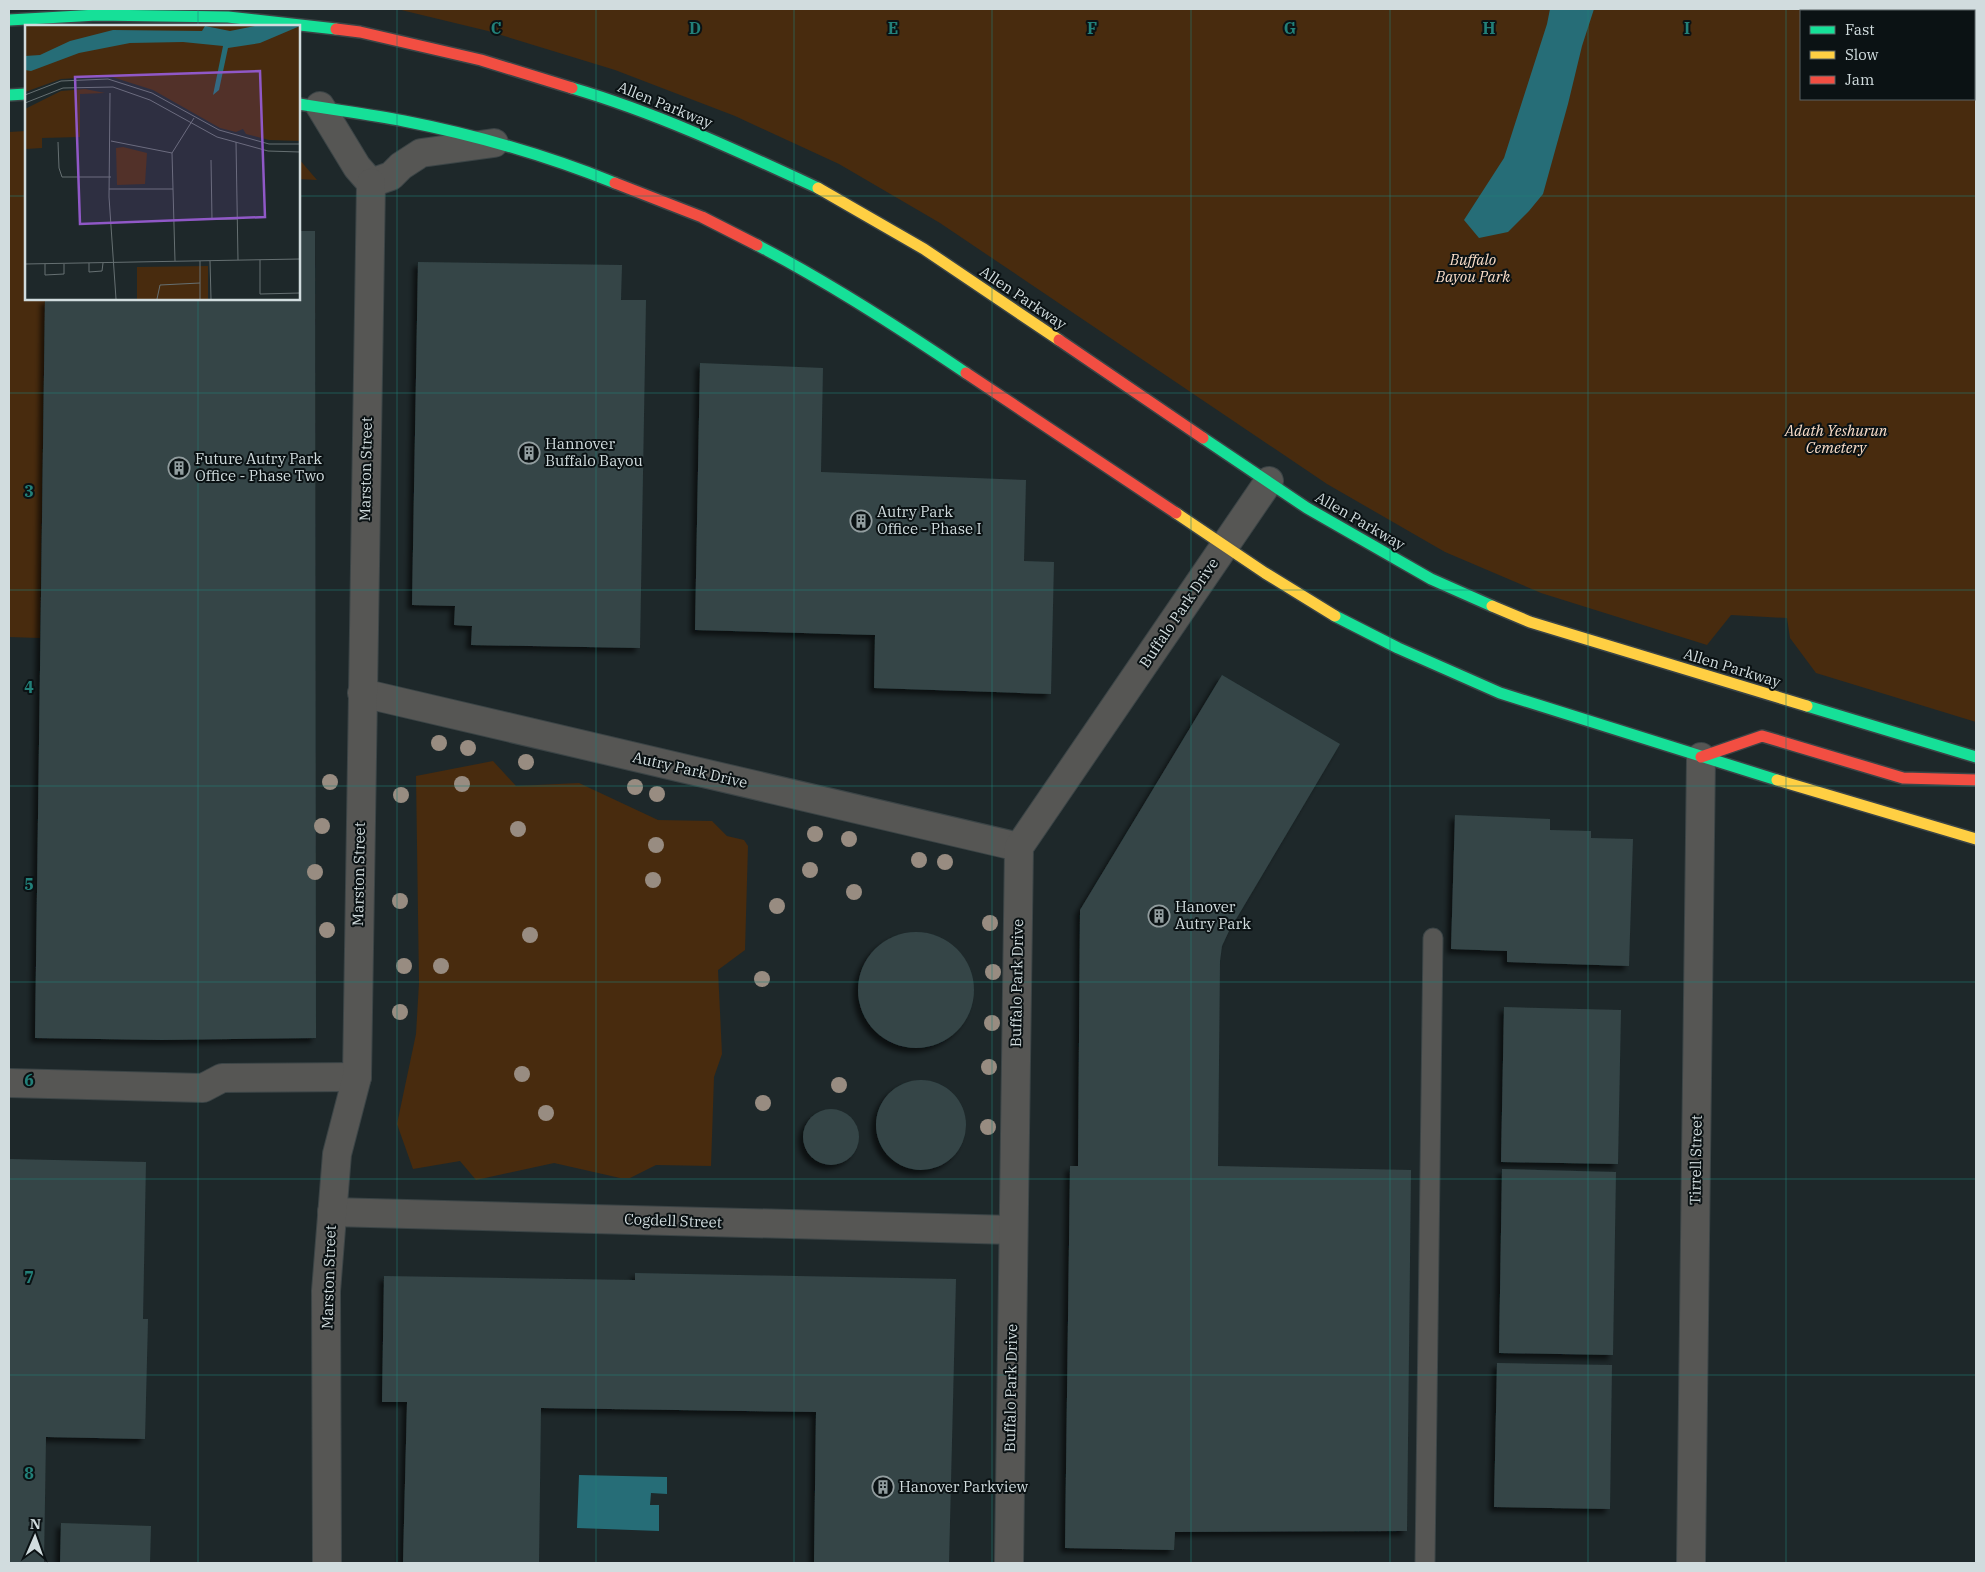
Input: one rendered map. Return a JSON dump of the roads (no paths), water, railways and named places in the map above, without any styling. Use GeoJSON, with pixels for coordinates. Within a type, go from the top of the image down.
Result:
{"type":"FeatureCollection","features":[{"type":"Feature","properties":{"kind":"main road","name":"Allen Parkway"},"geometry":{"type":"LineString","coordinates":[[9,20],[97,15],[228,17],[298,25]]}},
{"type":"Feature","properties":{"kind":"main road","name":"Allen Parkway"},"geometry":{"type":"LineString","coordinates":[[300,25],[360,32],[480,60],[606,98],[722,144],[825,191],[924,249],[1307,508],[1431,579],[1530,622],[1976,757]]}},
{"type":"Feature","properties":{"kind":"main road"},"geometry":{"type":"LineString","coordinates":[[9,96],[25,94]]}},
{"type":"Feature","properties":{"kind":"main road"},"geometry":{"type":"LineString","coordinates":[[310,105],[405,121],[495,143],[584,171],[702,217],[799,267],[895,325],[1264,573],[1333,615],[1424,659],[1500,692],[1701,757],[1976,839]]}},
{"type":"Feature","properties":{"kind":"main road"},"geometry":{"type":"LineString","coordinates":[[1701,757],[1762,736],[1904,778],[1976,780]]}},
{"type":"Feature","properties":{"kind":"street"},"geometry":{"type":"LineString","coordinates":[[310,105],[371,183],[391,176],[401,166],[421,153],[495,143]]}},
{"type":"Feature","properties":{"kind":"street","name":"Marston Street"},"geometry":{"type":"LineString","coordinates":[[327,1563],[326,1291],[337,1154],[356,1077],[371,183]]}},
{"type":"Feature","properties":{"kind":"street","name":"Buffalo Park Drive"},"geometry":{"type":"LineString","coordinates":[[1009,1563],[1019,847],[1269,481]]}},
{"type":"Feature","properties":{"kind":"street","name":"Autry Park Drive"},"geometry":{"type":"LineString","coordinates":[[362,693],[1019,847]]}},
{"type":"Feature","properties":{"kind":"street","name":"Tirrell Street"},"geometry":{"type":"LineString","coordinates":[[1691,1563],[1701,757]]}},
{"type":"Feature","properties":{"kind":"street"},"geometry":{"type":"LineString","coordinates":[[9,1083],[203,1088],[222,1078],[356,1077]]}},
{"type":"Feature","properties":{"kind":"street","name":"Cogdell Street"},"geometry":{"type":"LineString","coordinates":[[332,1212],[1013,1230]]}},
{"type":"Feature","properties":{"kind":"lane"},"geometry":{"type":"LineString","coordinates":[[1425,1563],[1433,938]]}},
{"type":"Feature","properties":{"kind":"water"},"geometry":{"type":"Polygon","coordinates":[[[1550,9],[1594,9],[1582,46],[1543,194],[1508,232],[1479,238],[1464,220],[1504,158],[1547,24],[1550,9]]]}},
{"type":"Feature","properties":{"kind":"water"},"geometry":{"type":"Polygon","coordinates":[[[579,1475],[667,1477],[667,1494],[651,1493],[650,1505],[659,1505],[659,1531],[577,1528],[579,1475]]]}},
{"type":"Feature","properties":{"kind":"place","name":"Hannover Buffalo Bayou"},"geometry":{"type":"Point","coordinates":[529,453]}},
{"type":"Feature","properties":{"kind":"place","name":"Future Autry Park Office - Phase Two"},"geometry":{"type":"Point","coordinates":[179,468]}},
{"type":"Feature","properties":{"kind":"place","name":"Autry Park Office - Phase I"},"geometry":{"type":"Point","coordinates":[861,521]}},
{"type":"Feature","properties":{"kind":"place","name":"Hanover Autry Park"},"geometry":{"type":"Point","coordinates":[1159,916]}},
{"type":"Feature","properties":{"kind":"place","name":"Hanover Parkview"},"geometry":{"type":"Point","coordinates":[883,1487]}},
{"type":"Feature","properties":{"kind":"park label","name":"Buffalo Bayou Park"},"geometry":{"type":"Point","coordinates":[1473,268]}},
{"type":"Feature","properties":{"kind":"park label","name":"Adath Yeshurun Cemetery"},"geometry":{"type":"Point","coordinates":[1836,440]}}]}
